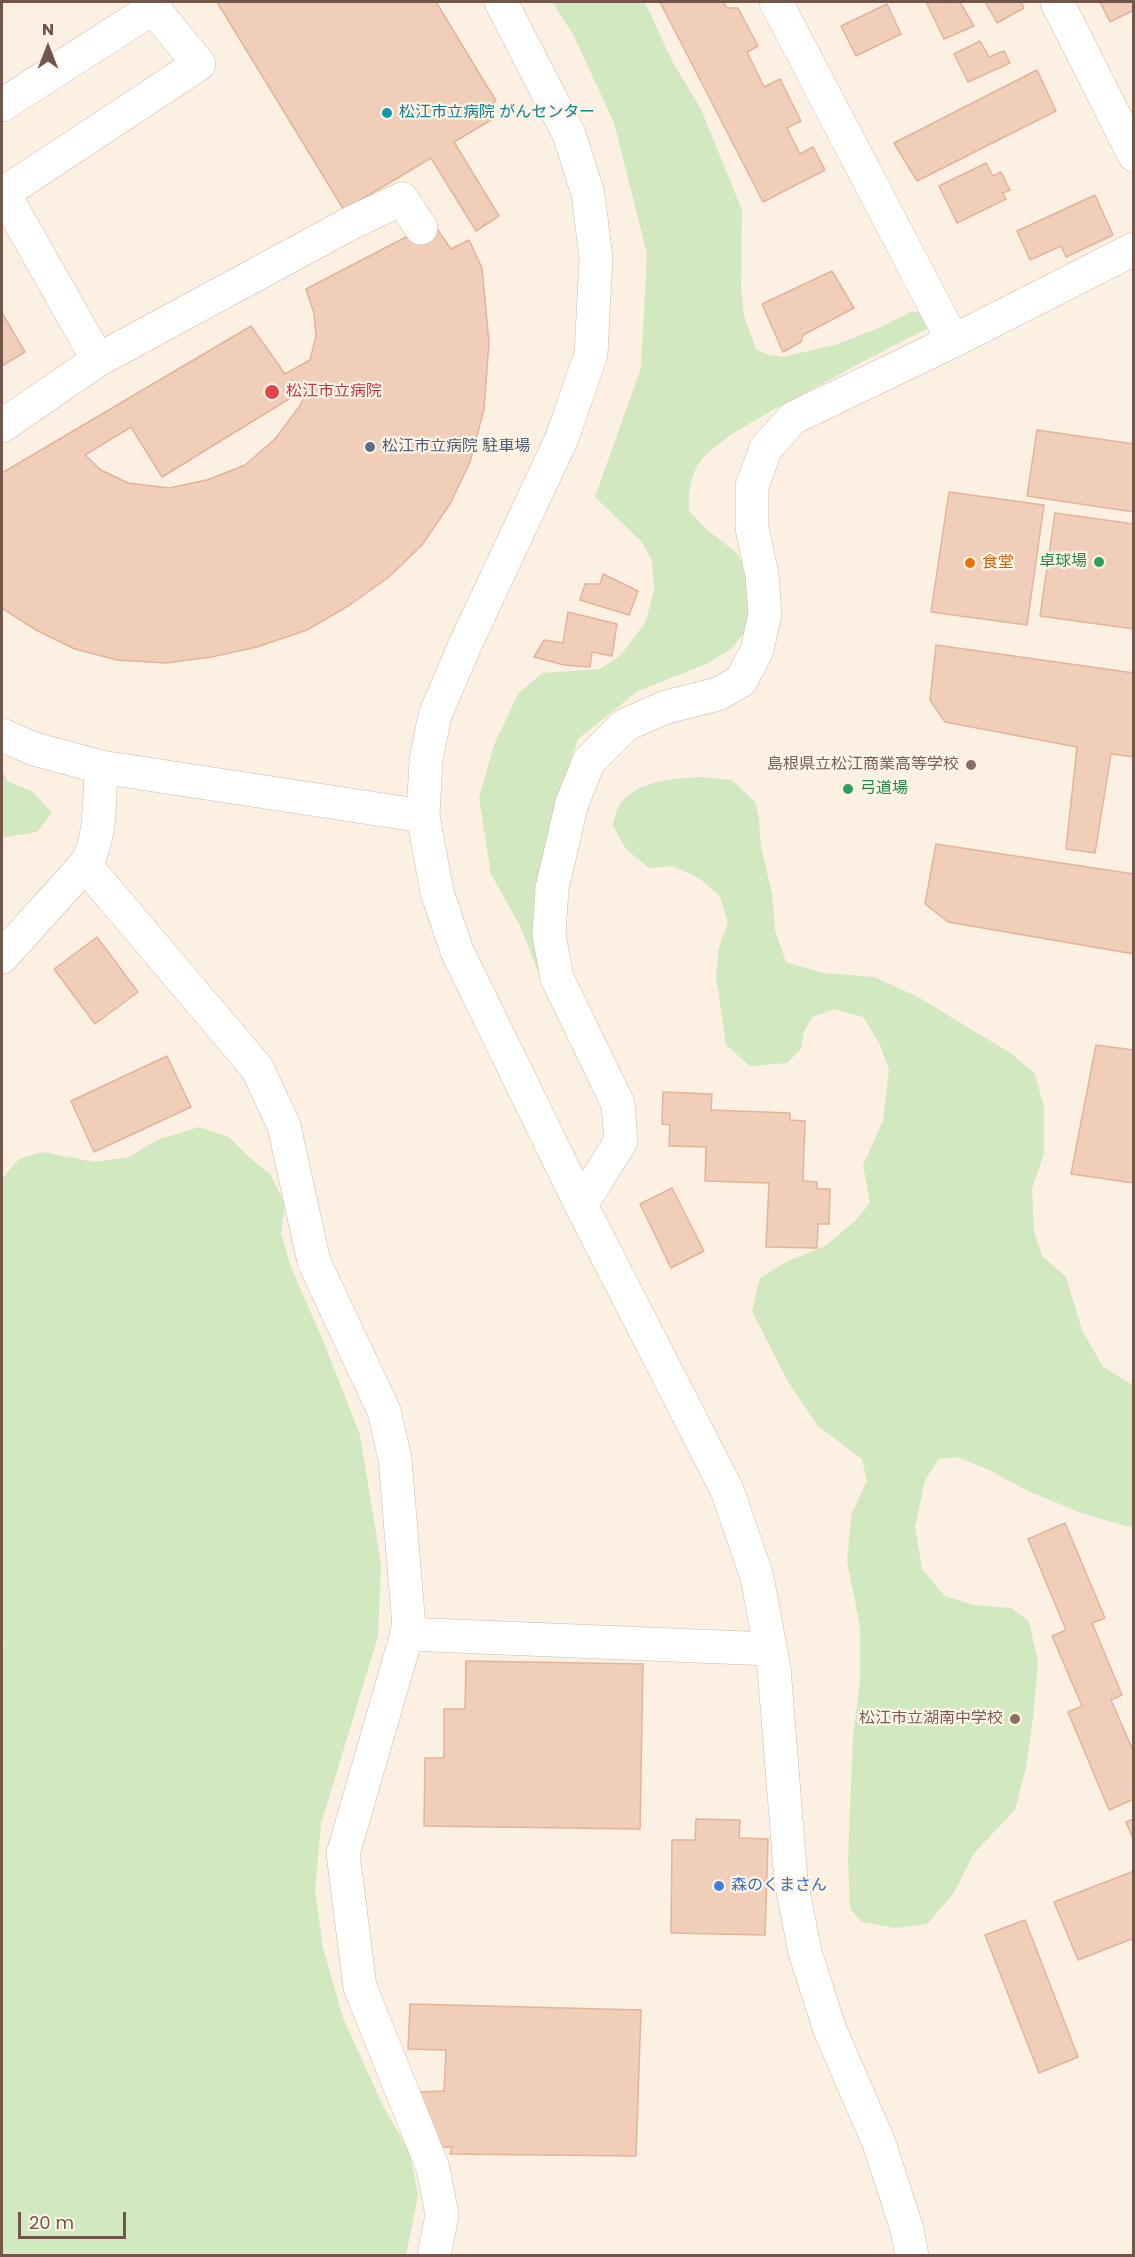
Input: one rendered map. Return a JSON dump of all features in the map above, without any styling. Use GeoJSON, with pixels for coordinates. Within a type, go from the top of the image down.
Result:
{"type":"FeatureCollection","features":[{"type":"Feature","properties":{"kind":"street"},"geometry":{"type":"LineString","coordinates":[[501,2],[569,134],[588,194],[596,258],[591,354],[562,438],[464,647],[435,715],[426,760],[423,816],[437,892],[457,951],[581,1205],[727,1490],[757,1577],[774,1668],[791,1881],[804,1952],[830,2030],[879,2143],[907,2229],[912,2256]]}},
{"type":"Feature","properties":{"kind":"street"},"geometry":{"type":"LineString","coordinates":[[776,2],[953,341]]}},
{"type":"Feature","properties":{"kind":"street"},"geometry":{"type":"LineString","coordinates":[[1058,2],[1134,155]]}},
{"type":"Feature","properties":{"kind":"street"},"geometry":{"type":"LineString","coordinates":[[2,105],[153,8],[199,64],[3,191],[98,360]]}},
{"type":"Feature","properties":{"kind":"street"},"geometry":{"type":"LineString","coordinates":[[2,426],[98,360],[351,223],[402,199],[422,228]]}},
{"type":"Feature","properties":{"kind":"street"},"geometry":{"type":"LineString","coordinates":[[581,1205],[621,1141],[618,1104],[558,978],[549,935],[552,888],[572,803],[589,761],[626,725],[666,707],[718,694],[741,681],[757,650],[765,614],[762,575],[752,528],[752,486],[766,448],[793,418],[953,341],[1134,249]]}},
{"type":"Feature","properties":{"kind":"street"},"geometry":{"type":"LineString","coordinates":[[2,735],[34,749],[101,767],[423,816]]}},
{"type":"Feature","properties":{"kind":"street"},"geometry":{"type":"LineString","coordinates":[[2,957],[92,855],[96,841],[101,767]]}},
{"type":"Feature","properties":{"kind":"street"},"geometry":{"type":"LineString","coordinates":[[85,865],[257,1068],[284,1126],[314,1262],[384,1411],[395,1459],[409,1627],[343,1854],[360,1987],[433,2168],[442,2216],[434,2256]]}},
{"type":"Feature","properties":{"kind":"street"},"geometry":{"type":"LineString","coordinates":[[406,1635],[770,1649]]}},
{"type":"Feature","properties":{"kind":"green space"},"geometry":{"type":"Polygon","coordinates":[[[552,2],[645,2],[672,61],[701,109],[742,210],[741,287],[744,316],[756,349],[769,355],[782,357],[835,345],[881,327],[913,311],[925,315],[927,329],[748,424],[707,453],[699,463],[690,487],[689,511],[706,529],[737,553],[752,581],[754,606],[744,633],[731,649],[706,664],[638,691],[578,739],[566,774],[562,1005],[554,1011],[520,926],[491,874],[479,798],[494,745],[518,694],[542,673],[600,669],[620,656],[645,623],[654,591],[652,560],[641,541],[595,497],[641,368],[647,253],[614,123],[573,34],[552,2]]]}},
{"type":"Feature","properties":{"kind":"green space"},"geometry":{"type":"Polygon","coordinates":[[[2,770],[8,781],[33,792],[52,813],[37,832],[2,838],[2,770]]]}},
{"type":"Feature","properties":{"kind":"green space"},"geometry":{"type":"Polygon","coordinates":[[[703,777],[732,780],[755,802],[761,846],[772,894],[775,930],[786,962],[823,973],[874,977],[918,997],[1012,1054],[1035,1074],[1044,1107],[1044,1154],[1032,1189],[1034,1232],[1042,1256],[1066,1277],[1082,1330],[1103,1367],[1133,1385],[1133,1528],[1084,1514],[1028,1491],[989,1470],[958,1457],[939,1459],[925,1480],[915,1527],[922,1569],[945,1596],[973,1605],[1011,1608],[1029,1621],[1038,1662],[1026,1767],[1015,1810],[974,1853],[954,1893],[927,1924],[896,1928],[862,1922],[850,1909],[848,1859],[853,1736],[860,1682],[860,1626],[847,1561],[852,1513],[867,1481],[862,1459],[818,1426],[788,1382],[752,1311],[760,1278],[786,1262],[825,1246],[855,1221],[870,1203],[863,1165],[883,1121],[889,1070],[880,1045],[863,1017],[834,1009],[813,1017],[804,1031],[801,1049],[787,1063],[750,1066],[726,1045],[716,976],[719,947],[728,923],[720,896],[700,879],[673,866],[649,868],[626,849],[613,826],[618,808],[634,791],[656,782],[703,777]]]}},
{"type":"Feature","properties":{"kind":"green space"},"geometry":{"type":"Polygon","coordinates":[[[199,1127],[229,1137],[270,1174],[285,1204],[281,1233],[291,1267],[360,1435],[381,1564],[378,1636],[321,1824],[315,1891],[323,1948],[343,2018],[383,2106],[410,2153],[418,2195],[406,2256],[2,2255],[2,1659],[4,1646],[2,1627],[2,1179],[19,1159],[42,1152],[95,1162],[129,1157],[157,1140],[199,1127]]]}},
{"type":"Feature","properties":{"kind":"building","name":"松江市立病院 がんセンター"},"geometry":{"type":"Polygon","coordinates":[[[217,2],[436,2],[496,101],[486,107],[493,119],[454,142],[499,216],[476,231],[431,158],[344,210],[217,2]]]}},
{"type":"Feature","properties":{"kind":"building"},"geometry":{"type":"Polygon","coordinates":[[[660,2],[723,2],[727,8],[738,8],[758,46],[747,52],[764,87],[780,79],[801,121],[787,128],[800,154],[813,147],[825,170],[763,202],[660,2]]]}},
{"type":"Feature","properties":{"kind":"building"},"geometry":{"type":"Polygon","coordinates":[[[926,2],[960,2],[974,26],[944,39],[926,2]]]}},
{"type":"Feature","properties":{"kind":"building"},"geometry":{"type":"Polygon","coordinates":[[[985,2],[1021,2],[1024,8],[997,23],[985,2]]]}},
{"type":"Feature","properties":{"kind":"building"},"geometry":{"type":"Polygon","coordinates":[[[1100,2],[1134,2],[1134,10],[1110,22],[1100,2]]]}},
{"type":"Feature","properties":{"kind":"building"},"geometry":{"type":"Polygon","coordinates":[[[887,4],[901,34],[856,56],[841,26],[887,4]]]}},
{"type":"Feature","properties":{"kind":"building"},"geometry":{"type":"Polygon","coordinates":[[[980,41],[989,57],[1004,51],[1010,63],[968,82],[954,54],[980,41]]]}},
{"type":"Feature","properties":{"kind":"building"},"geometry":{"type":"Polygon","coordinates":[[[1037,70],[1056,111],[917,181],[894,143],[1037,70]]]}},
{"type":"Feature","properties":{"kind":"building"},"geometry":{"type":"Polygon","coordinates":[[[986,163],[993,176],[1001,172],[1010,190],[1003,193],[1006,199],[957,223],[939,186],[986,163]]]}},
{"type":"Feature","properties":{"kind":"building"},"geometry":{"type":"Polygon","coordinates":[[[1095,195],[1113,235],[1066,257],[1061,246],[1030,260],[1017,231],[1095,195]]]}},
{"type":"Feature","properties":{"kind":"building","name":"松江市立病院 駐車場"},"geometry":{"type":"Polygon","coordinates":[[[433,223],[451,249],[469,240],[482,268],[489,342],[484,409],[470,462],[450,504],[422,545],[389,577],[348,606],[307,630],[257,647],[211,657],[166,663],[117,660],[75,649],[36,630],[2,608],[2,473],[251,326],[285,374],[310,360],[316,336],[314,313],[306,289],[433,223]],[[310,386],[162,477],[131,427],[85,455],[101,470],[128,483],[169,488],[207,480],[245,465],[275,439],[299,407],[310,386]]]}},
{"type":"Feature","properties":{"kind":"building"},"geometry":{"type":"Polygon","coordinates":[[[832,271],[854,308],[803,335],[801,342],[783,352],[762,304],[832,271]]]}},
{"type":"Feature","properties":{"kind":"building"},"geometry":{"type":"Polygon","coordinates":[[[2,313],[25,352],[2,366],[2,313]]]}},
{"type":"Feature","properties":{"kind":"building"},"geometry":{"type":"Polygon","coordinates":[[[1037,430],[1134,444],[1134,512],[1027,496],[1037,430]]]}},
{"type":"Feature","properties":{"kind":"building"},"geometry":{"type":"Polygon","coordinates":[[[949,492],[1044,505],[1027,625],[931,612],[949,492]]]}},
{"type":"Feature","properties":{"kind":"building","name":"卓球場"},"geometry":{"type":"Polygon","coordinates":[[[1055,513],[1134,524],[1134,629],[1040,616],[1055,513]]]}},
{"type":"Feature","properties":{"kind":"building"},"geometry":{"type":"Polygon","coordinates":[[[603,574],[638,591],[629,615],[580,600],[585,584],[600,584],[603,574]]]}},
{"type":"Feature","properties":{"kind":"building"},"geometry":{"type":"Polygon","coordinates":[[[568,612],[617,624],[612,656],[592,652],[590,667],[564,665],[534,657],[544,640],[563,643],[568,612]]]}},
{"type":"Feature","properties":{"kind":"building"},"geometry":{"type":"Polygon","coordinates":[[[936,645],[1134,673],[1134,757],[1111,754],[1095,853],[1066,849],[1077,747],[945,722],[930,700],[936,645]]]}},
{"type":"Feature","properties":{"kind":"building"},"geometry":{"type":"Polygon","coordinates":[[[936,844],[1134,874],[1134,954],[948,922],[925,904],[936,844]]]}},
{"type":"Feature","properties":{"kind":"building"},"geometry":{"type":"Polygon","coordinates":[[[97,937],[138,992],[95,1024],[54,969],[97,937]]]}},
{"type":"Feature","properties":{"kind":"building"},"geometry":{"type":"Polygon","coordinates":[[[1096,1045],[1134,1050],[1134,1183],[1071,1174],[1096,1045]]]}},
{"type":"Feature","properties":{"kind":"building"},"geometry":{"type":"Polygon","coordinates":[[[167,1056],[191,1107],[94,1152],[71,1101],[167,1056]]]}},
{"type":"Feature","properties":{"kind":"building"},"geometry":{"type":"Polygon","coordinates":[[[663,1092],[712,1094],[711,1110],[790,1113],[790,1120],[805,1121],[803,1181],[817,1182],[817,1189],[830,1189],[829,1224],[818,1224],[817,1248],[766,1247],[769,1183],[705,1181],[706,1147],[669,1146],[670,1125],[662,1124],[663,1092]]]}},
{"type":"Feature","properties":{"kind":"building"},"geometry":{"type":"Polygon","coordinates":[[[672,1188],[704,1251],[671,1268],[640,1204],[672,1188]]]}},
{"type":"Feature","properties":{"kind":"building"},"geometry":{"type":"Polygon","coordinates":[[[1065,1523],[1105,1618],[1092,1623],[1122,1695],[1111,1700],[1134,1753],[1134,1799],[1109,1810],[1068,1712],[1082,1706],[1052,1636],[1066,1630],[1028,1539],[1065,1523]]]}},
{"type":"Feature","properties":{"kind":"building"},"geometry":{"type":"Polygon","coordinates":[[[466,1661],[643,1664],[640,1829],[424,1826],[425,1758],[444,1758],[444,1709],[465,1709],[466,1661]]]}},
{"type":"Feature","properties":{"kind":"building","name":"森のくまさん"},"geometry":{"type":"Polygon","coordinates":[[[696,1819],[740,1820],[739,1838],[768,1839],[765,1935],[671,1933],[672,1840],[695,1840],[696,1819]]]}},
{"type":"Feature","properties":{"kind":"building"},"geometry":{"type":"Polygon","coordinates":[[[1134,1819],[1134,1841],[1126,1822],[1134,1819]]]}},
{"type":"Feature","properties":{"kind":"building"},"geometry":{"type":"Polygon","coordinates":[[[1134,1871],[1134,1938],[1078,1960],[1054,1902],[1134,1871]]]}},
{"type":"Feature","properties":{"kind":"building"},"geometry":{"type":"Polygon","coordinates":[[[1025,1920],[1078,2057],[1039,2073],[985,1935],[1025,1920]]]}},
{"type":"Feature","properties":{"kind":"building"},"geometry":{"type":"Polygon","coordinates":[[[410,2004],[641,2010],[636,2156],[450,2154],[452,2147],[439,2147],[419,2092],[444,2091],[446,2050],[408,2049],[410,2004]]]}},
{"type":"Feature","properties":{"kind":"place","name":"松江市立病院 がんセンター"},"geometry":{"type":"Point","coordinates":[387,113]}},
{"type":"Feature","properties":{"kind":"place","name":"松江市立病院"},"geometry":{"type":"Point","coordinates":[272,392]}},
{"type":"Feature","properties":{"kind":"place","name":"松江市立病院 駐車場"},"geometry":{"type":"Point","coordinates":[370,447]}},
{"type":"Feature","properties":{"kind":"place","name":"卓球場"},"geometry":{"type":"Point","coordinates":[1099,562]}},
{"type":"Feature","properties":{"kind":"place","name":"食堂"},"geometry":{"type":"Point","coordinates":[970,563]}},
{"type":"Feature","properties":{"kind":"place","name":"島根県立松江商業高等学校"},"geometry":{"type":"Point","coordinates":[971,765]}},
{"type":"Feature","properties":{"kind":"place","name":"弓道場"},"geometry":{"type":"Point","coordinates":[848,789]}},
{"type":"Feature","properties":{"kind":"place","name":"松江市立湖南中学校"},"geometry":{"type":"Point","coordinates":[1015,1719]}},
{"type":"Feature","properties":{"kind":"place","name":"森のくまさん"},"geometry":{"type":"Point","coordinates":[719,1886]}}]}
